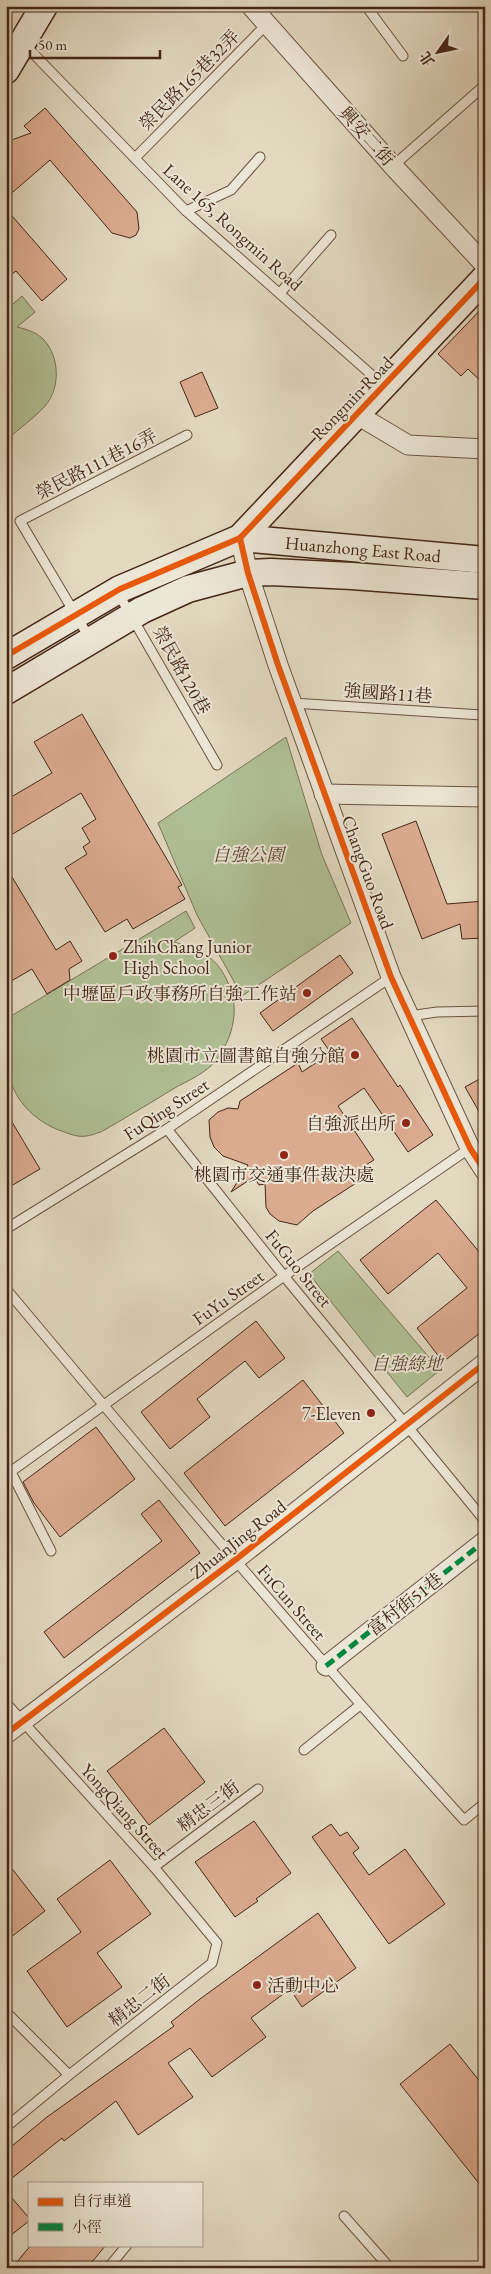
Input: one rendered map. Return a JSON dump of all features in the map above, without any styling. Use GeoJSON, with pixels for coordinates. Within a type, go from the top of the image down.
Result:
{"type":"FeatureCollection","features":[{"type":"Feature","properties":{"kind":"street"},"geometry":{"type":"LineString","coordinates":[[6,70],[24,43],[44,6]]}},
{"type":"Feature","properties":{"kind":"street","name":"興安二街"},"geometry":{"type":"LineString","coordinates":[[251,6],[393,166],[485,265]]}},
{"type":"Feature","properties":{"kind":"street","name":"Rongmin Road"},"geometry":{"type":"LineString","coordinates":[[6,656],[117,591],[240,538],[485,278]]}},
{"type":"Feature","properties":{"kind":"street"},"geometry":{"type":"LineString","coordinates":[[356,414],[408,445],[485,449]]}},
{"type":"Feature","properties":{"kind":"street"},"geometry":{"type":"LineString","coordinates":[[6,691],[132,616],[188,589],[248,574],[240,538]]}},
{"type":"Feature","properties":{"kind":"street","name":"Huanzhong East Road"},"geometry":{"type":"LineString","coordinates":[[240,538],[485,560]]}},
{"type":"Feature","properties":{"kind":"street","name":"Huanzhong East Road"},"geometry":{"type":"LineString","coordinates":[[248,574],[271,572],[485,586]]}},
{"type":"Feature","properties":{"kind":"street","name":"ChangGuo Road"},"geometry":{"type":"LineString","coordinates":[[248,574],[390,977],[470,1148],[485,1171]]}},
{"type":"Feature","properties":{"kind":"street"},"geometry":{"type":"LineString","coordinates":[[324,794],[485,797]]}},
{"type":"Feature","properties":{"kind":"street","name":"ZhuanJing Road"},"geometry":{"type":"LineString","coordinates":[[6,1734],[235,1560],[485,1363]]}},
{"type":"Feature","properties":{"kind":"street","name":"富村街51巷"},"geometry":{"type":"LineString","coordinates":[[326,1666],[485,1541]]}},
{"type":"Feature","properties":{"kind":"lane"},"geometry":{"type":"LineString","coordinates":[[366,6],[403,56]]}},
{"type":"Feature","properties":{"kind":"lane","name":"榮民路165巷32弄"},"geometry":{"type":"LineString","coordinates":[[135,158],[266,25]]}},
{"type":"Feature","properties":{"kind":"lane","name":"Lane 165, Rongmin Road"},"geometry":{"type":"LineString","coordinates":[[24,43],[186,211],[384,386]]}},
{"type":"Feature","properties":{"kind":"lane"},"geometry":{"type":"LineString","coordinates":[[393,166],[485,85]]}},
{"type":"Feature","properties":{"kind":"lane"},"geometry":{"type":"LineString","coordinates":[[186,211],[231,190],[260,157]]}},
{"type":"Feature","properties":{"kind":"lane"},"geometry":{"type":"LineString","coordinates":[[280,293],[332,235]]}},
{"type":"Feature","properties":{"kind":"lane","name":"榮民路111巷16弄"},"geometry":{"type":"LineString","coordinates":[[76,615],[20,522],[187,435]]}},
{"type":"Feature","properties":{"kind":"lane","name":"榮民路120巷"},"geometry":{"type":"LineString","coordinates":[[117,591],[217,765]]}},
{"type":"Feature","properties":{"kind":"lane"},"geometry":{"type":"LineString","coordinates":[[76,615],[91,640]]}},
{"type":"Feature","properties":{"kind":"lane","name":"強國路11巷"},"geometry":{"type":"LineString","coordinates":[[292,703],[482,716]]}},
{"type":"Feature","properties":{"kind":"lane","name":"FuQing Street"},"geometry":{"type":"LineString","coordinates":[[6,1229],[167,1129],[390,977]]}},
{"type":"Feature","properties":{"kind":"lane"},"geometry":{"type":"LineString","coordinates":[[409,1016],[437,1012],[485,1011]]}},
{"type":"Feature","properties":{"kind":"lane","name":"FuGuo Street"},"geometry":{"type":"LineString","coordinates":[[167,1129],[407,1426]]}},
{"type":"Feature","properties":{"kind":"lane","name":"FuYu Street"},"geometry":{"type":"LineString","coordinates":[[8,1473],[284,1276],[470,1148]]}},
{"type":"Feature","properties":{"kind":"lane","name":"FuCun Street"},"geometry":{"type":"LineString","coordinates":[[6,1289],[326,1666],[464,1820],[485,1803]]}},
{"type":"Feature","properties":{"kind":"lane"},"geometry":{"type":"LineString","coordinates":[[407,1426],[485,1521]]}},
{"type":"Feature","properties":{"kind":"lane"},"geometry":{"type":"LineString","coordinates":[[8,1473],[51,1551]]}},
{"type":"Feature","properties":{"kind":"lane","name":"YongQiang Street"},"geometry":{"type":"LineString","coordinates":[[6,1703],[154,1867],[217,1943]]}},
{"type":"Feature","properties":{"kind":"lane"},"geometry":{"type":"LineString","coordinates":[[304,1750],[360,1705]]}},
{"type":"Feature","properties":{"kind":"lane","name":"精忠三街"},"geometry":{"type":"LineString","coordinates":[[154,1867],[258,1789]]}},
{"type":"Feature","properties":{"kind":"lane","name":"精忠二街"},"geometry":{"type":"LineString","coordinates":[[6,2127],[212,1963],[217,1943]]}},
{"type":"Feature","properties":{"kind":"lane"},"geometry":{"type":"LineString","coordinates":[[6,2012],[69,2075]]}},
{"type":"Feature","properties":{"kind":"lane"},"geometry":{"type":"LineString","coordinates":[[344,2216],[390,2268]]}},
{"type":"Feature","properties":{"kind":"lane"},"geometry":{"type":"LineString","coordinates":[[108,2268],[126,2246]]}},
{"type":"Feature","properties":{"kind":"green space"},"geometry":{"type":"Polygon","coordinates":[[[22,296],[35,312],[17,327],[36,334],[48,345],[55,362],[56,381],[54,390],[45,406],[6,440],[6,310],[22,296]]]}},
{"type":"Feature","properties":{"kind":"green space","name":"自強公園"},"geometry":{"type":"Polygon","coordinates":[[[286,737],[322,855],[351,923],[242,996],[197,915],[158,823],[286,737]]]}},
{"type":"Feature","properties":{"kind":"green space"},"geometry":{"type":"Polygon","coordinates":[[[186,911],[195,928],[174,942],[203,953],[210,958],[222,971],[231,991],[234,1018],[230,1035],[222,1052],[213,1064],[196,1076],[101,1132],[88,1136],[79,1136],[44,1123],[24,1105],[11,1083],[8,1057],[11,1043],[6,1045],[6,1019],[186,911]]]}},
{"type":"Feature","properties":{"kind":"green space","name":"自強綠地"},"geometry":{"type":"Polygon","coordinates":[[[338,1251],[440,1370],[407,1397],[309,1274],[338,1251]]]}},
{"type":"Feature","properties":{"kind":"building"},"geometry":{"type":"Polygon","coordinates":[[[45,108],[137,212],[139,229],[136,235],[130,238],[112,233],[50,160],[6,198],[6,142],[31,133],[24,126],[45,108]]]}},
{"type":"Feature","properties":{"kind":"building"},"geometry":{"type":"Polygon","coordinates":[[[6,209],[67,279],[42,301],[16,271],[6,279],[6,209]]]}},
{"type":"Feature","properties":{"kind":"building"},"geometry":{"type":"Polygon","coordinates":[[[485,305],[485,385],[468,369],[461,376],[438,354],[485,305]]]}},
{"type":"Feature","properties":{"kind":"building"},"geometry":{"type":"Polygon","coordinates":[[[202,372],[218,408],[195,417],[180,382],[202,372]]]}},
{"type":"Feature","properties":{"kind":"building"},"geometry":{"type":"Polygon","coordinates":[[[82,714],[182,885],[178,887],[185,899],[133,929],[127,919],[105,932],[65,868],[87,854],[83,847],[90,842],[82,828],[96,819],[81,793],[6,838],[6,800],[52,773],[34,742],[82,714]]]}},
{"type":"Feature","properties":{"kind":"building"},"geometry":{"type":"Polygon","coordinates":[[[416,821],[447,904],[485,901],[485,938],[462,939],[460,924],[422,939],[382,834],[416,821]]]}},
{"type":"Feature","properties":{"kind":"building"},"geometry":{"type":"Polygon","coordinates":[[[6,867],[56,950],[70,941],[82,961],[69,969],[70,980],[47,994],[32,969],[6,984],[6,867]]]}},
{"type":"Feature","properties":{"kind":"building","name":"中壢區戶政事務所自強工作站"},"geometry":{"type":"Polygon","coordinates":[[[340,955],[353,973],[273,1031],[260,1013],[340,955]]]}},
{"type":"Feature","properties":{"kind":"building"},"geometry":{"type":"Polygon","coordinates":[[[352,1018],[433,1135],[408,1152],[364,1088],[338,1106],[374,1160],[364,1166],[370,1174],[313,1211],[297,1225],[279,1221],[270,1214],[266,1207],[265,1184],[259,1185],[254,1177],[231,1192],[248,1165],[223,1156],[214,1147],[210,1137],[209,1120],[218,1112],[228,1108],[238,1109],[240,1101],[298,1063],[302,1072],[331,1053],[321,1039],[352,1018]]]}},
{"type":"Feature","properties":{"kind":"building"},"geometry":{"type":"Polygon","coordinates":[[[485,1076],[485,1122],[465,1087],[485,1076]]]}},
{"type":"Feature","properties":{"kind":"building"},"geometry":{"type":"Polygon","coordinates":[[[6,1112],[40,1169],[6,1189],[6,1112]]]}},
{"type":"Feature","properties":{"kind":"building"},"geometry":{"type":"Polygon","coordinates":[[[436,1200],[485,1259],[485,1329],[443,1362],[417,1328],[467,1288],[438,1253],[388,1294],[360,1260],[436,1200]]]}},
{"type":"Feature","properties":{"kind":"building"},"geometry":{"type":"Polygon","coordinates":[[[256,1321],[285,1358],[259,1378],[245,1361],[197,1399],[210,1417],[170,1449],[141,1412],[256,1321]]]}},
{"type":"Feature","properties":{"kind":"building"},"geometry":{"type":"Polygon","coordinates":[[[303,1380],[344,1433],[225,1526],[184,1473],[303,1380]]]}},
{"type":"Feature","properties":{"kind":"building"},"geometry":{"type":"Polygon","coordinates":[[[96,1427],[135,1479],[60,1537],[34,1503],[23,1482],[96,1427]]]}},
{"type":"Feature","properties":{"kind":"building"},"geometry":{"type":"Polygon","coordinates":[[[159,1500],[200,1553],[64,1658],[44,1632],[162,1541],[141,1514],[159,1500]]]}},
{"type":"Feature","properties":{"kind":"building"},"geometry":{"type":"Polygon","coordinates":[[[164,1728],[205,1782],[149,1825],[107,1771],[164,1728]]]}},
{"type":"Feature","properties":{"kind":"building"},"geometry":{"type":"Polygon","coordinates":[[[254,1821],[291,1873],[256,1899],[258,1901],[235,1917],[195,1862],[254,1821]]]}},
{"type":"Feature","properties":{"kind":"building"},"geometry":{"type":"Polygon","coordinates":[[[331,1824],[340,1836],[347,1832],[359,1848],[353,1853],[369,1875],[405,1849],[445,1904],[389,1944],[312,1837],[331,1824]]]}},
{"type":"Feature","properties":{"kind":"building"},"geometry":{"type":"Polygon","coordinates":[[[110,1860],[151,1914],[97,1953],[122,1987],[67,2027],[27,1971],[81,1932],[57,1899],[110,1860]]]}},
{"type":"Feature","properties":{"kind":"building"},"geometry":{"type":"Polygon","coordinates":[[[6,1861],[45,1911],[6,1941],[6,1861]]]}},
{"type":"Feature","properties":{"kind":"building"},"geometry":{"type":"Polygon","coordinates":[[[318,1913],[356,1968],[302,2007],[290,1989],[251,2018],[266,2037],[212,2077],[190,2048],[168,2063],[193,2097],[138,2135],[116,2101],[64,2141],[62,2138],[6,2183],[6,2151],[47,2117],[174,2026],[171,2022],[200,1999],[318,1913]]]}},
{"type":"Feature","properties":{"kind":"building"},"geometry":{"type":"Polygon","coordinates":[[[450,2044],[485,2088],[485,2191],[400,2084],[450,2044]]]}},
{"type":"Feature","properties":{"kind":"building"},"geometry":{"type":"Polygon","coordinates":[[[6,2191],[28,2217],[28,2222],[6,2239],[6,2191]]]}},
{"type":"Feature","properties":{"kind":"building"},"geometry":{"type":"Polygon","coordinates":[[[30,2246],[105,2246],[87,2268],[12,2268],[30,2246]]]}},
{"type":"Feature","properties":{"kind":"marked path"},"geometry":{"type":"LineString","coordinates":[[326,1666],[485,1541]]}},
{"type":"Feature","properties":{"kind":"cycle path"},"geometry":{"type":"LineString","coordinates":[[6,656],[120,589],[240,538],[485,278]]}},
{"type":"Feature","properties":{"kind":"cycle path"},"geometry":{"type":"LineString","coordinates":[[240,538],[248,573],[278,665],[391,977],[470,1148],[485,1171]]}},
{"type":"Feature","properties":{"kind":"cycle path"},"geometry":{"type":"LineString","coordinates":[[6,1734],[235,1560],[485,1363]]}},
{"type":"Feature","properties":{"kind":"place","name":"ZhihChang Junior High School"},"geometry":{"type":"Point","coordinates":[113,956]}},
{"type":"Feature","properties":{"kind":"place","name":"中壢區戶政事務所自強工作站"},"geometry":{"type":"Point","coordinates":[307,993]}},
{"type":"Feature","properties":{"kind":"place","name":"桃園市立圖書館自強分館"},"geometry":{"type":"Point","coordinates":[355,1055]}},
{"type":"Feature","properties":{"kind":"place","name":"自強派出所"},"geometry":{"type":"Point","coordinates":[406,1123]}},
{"type":"Feature","properties":{"kind":"place","name":"桃園市交通事件裁決處"},"geometry":{"type":"Point","coordinates":[284,1155]}},
{"type":"Feature","properties":{"kind":"place","name":"7-Eleven"},"geometry":{"type":"Point","coordinates":[371,1413]}},
{"type":"Feature","properties":{"kind":"place","name":"活動中心"},"geometry":{"type":"Point","coordinates":[257,1985]}}]}
